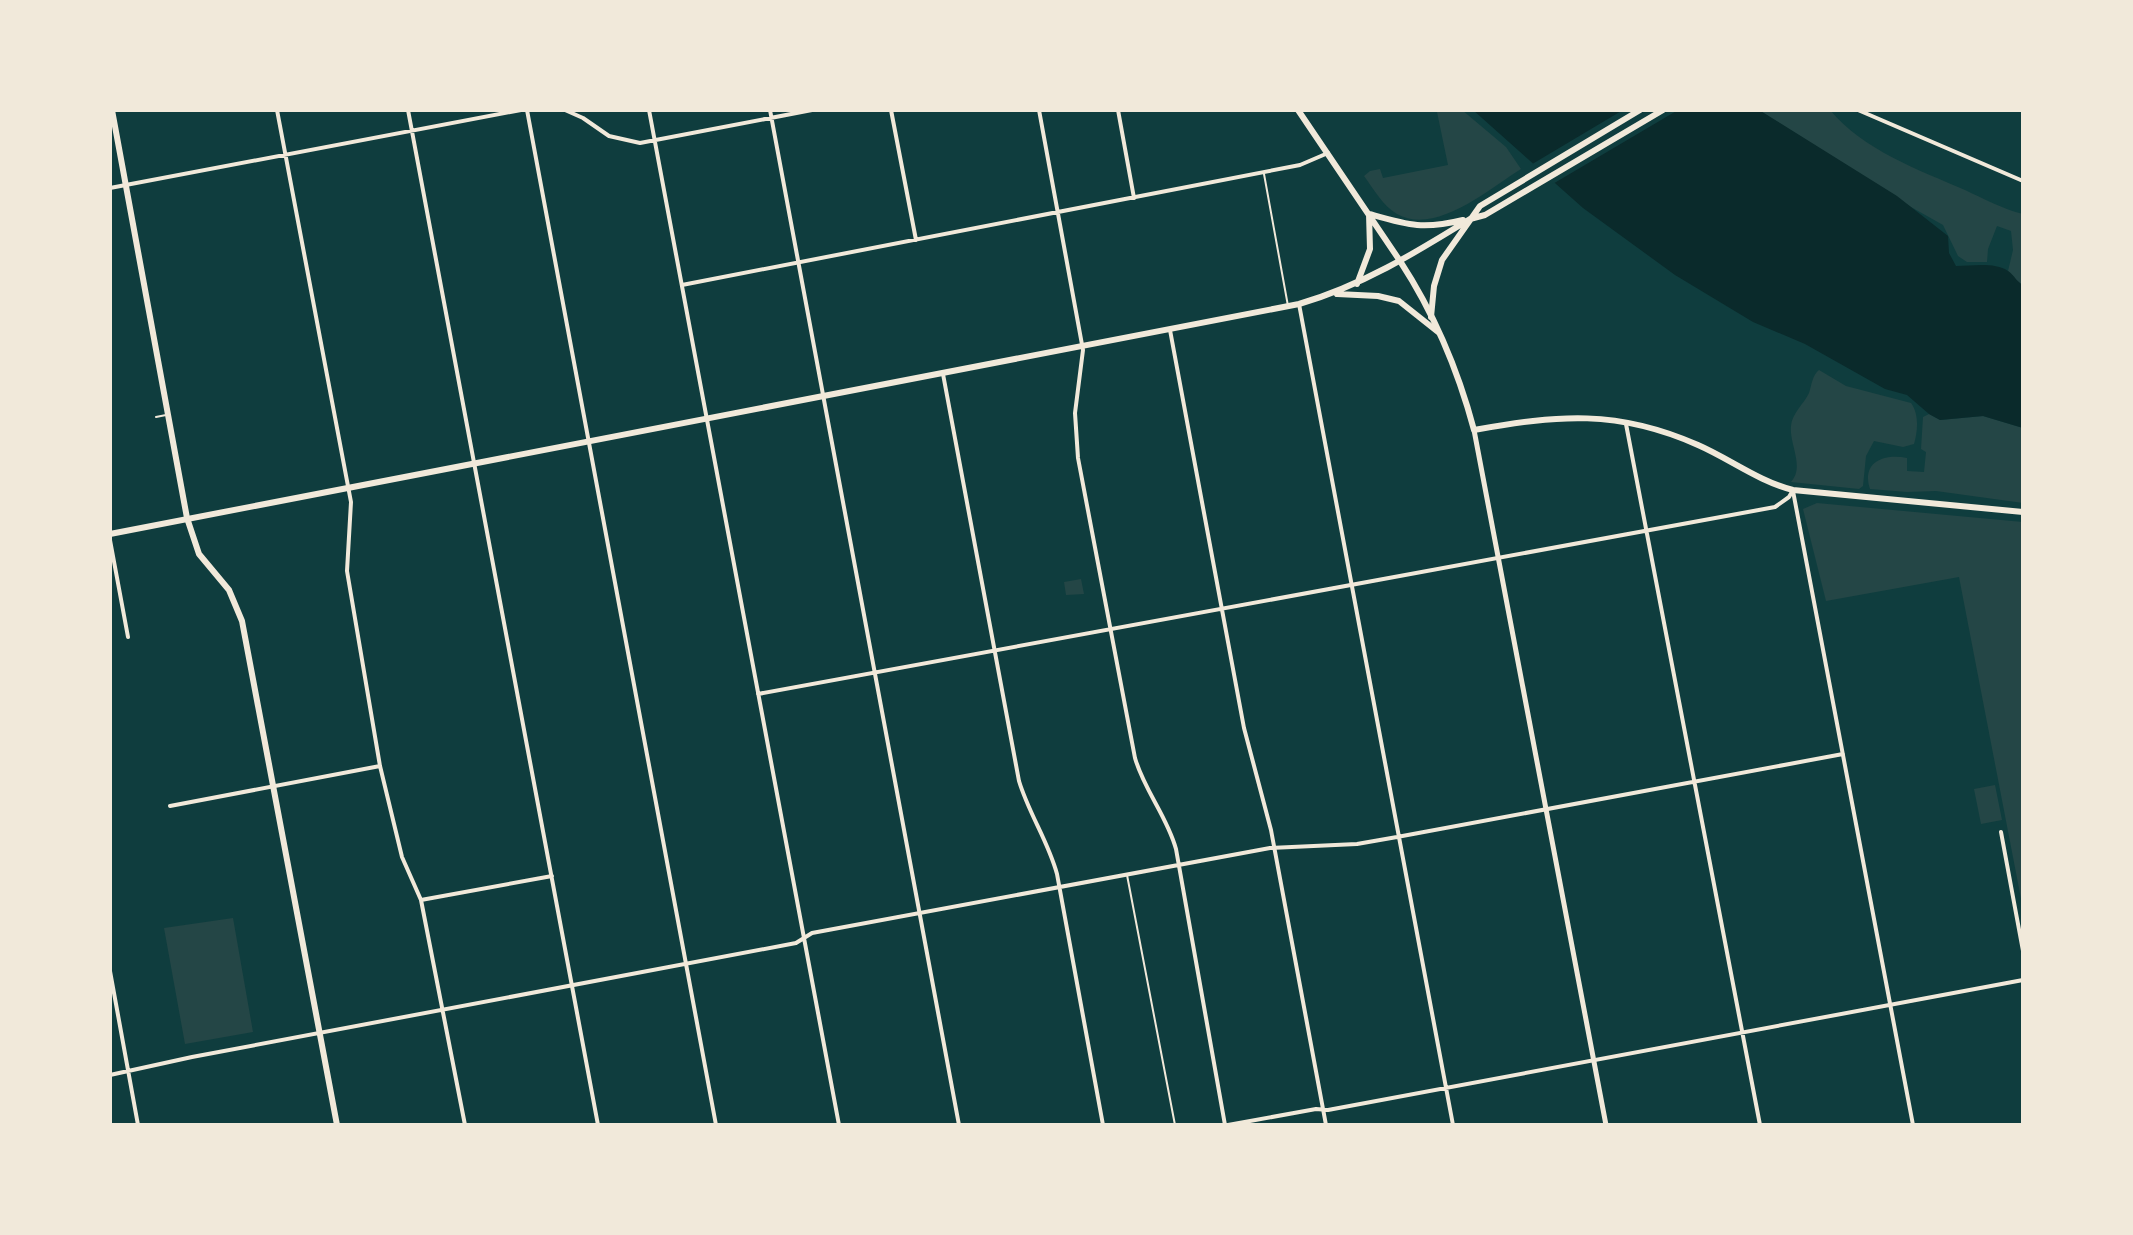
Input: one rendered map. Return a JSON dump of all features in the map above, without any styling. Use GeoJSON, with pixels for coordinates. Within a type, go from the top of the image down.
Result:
{"type":"FeatureCollection","features":[{"type":"Feature","properties":{"kind":"main road"},"geometry":{"type":"LineString","coordinates":[[112,110],[187,518],[199,554],[226,586],[239,612],[337,1125]]}},
{"type":"Feature","properties":{"kind":"main road"},"geometry":{"type":"LineString","coordinates":[[1298,110],[1400,261],[1431,317],[1456,372],[1474,430],[1561,416],[1626,421],[1684,439],[1762,479],[1793,490],[2023,512]]}},
{"type":"Feature","properties":{"kind":"main road"},"geometry":{"type":"LineString","coordinates":[[1431,317],[1434,286],[1442,260],[1480,206],[1640,110]]}},
{"type":"Feature","properties":{"kind":"main road"},"geometry":{"type":"LineString","coordinates":[[1369,214],[1418,227],[1437,227],[1485,215],[1663,110]]}},
{"type":"Feature","properties":{"kind":"main road"},"geometry":{"type":"LineString","coordinates":[[1357,284],[1370,249],[1369,214]]}},
{"type":"Feature","properties":{"kind":"main road"},"geometry":{"type":"LineString","coordinates":[[110,537],[187,518],[1289,307],[1357,284],[1470,219]]}},
{"type":"Feature","properties":{"kind":"main road"},"geometry":{"type":"LineString","coordinates":[[1333,293],[1378,296],[1399,301],[1438,332]]}},
{"type":"Feature","properties":{"kind":"street"},"geometry":{"type":"LineString","coordinates":[[277,110],[348,487],[351,507],[347,571],[380,766],[402,857],[421,900],[465,1125]]}},
{"type":"Feature","properties":{"kind":"street"},"geometry":{"type":"LineString","coordinates":[[408,110],[598,1125]]}},
{"type":"Feature","properties":{"kind":"street"},"geometry":{"type":"LineString","coordinates":[[110,188],[524,110],[716,1125]]}},
{"type":"Feature","properties":{"kind":"street"},"geometry":{"type":"LineString","coordinates":[[565,110],[616,139],[640,143],[812,110]]}},
{"type":"Feature","properties":{"kind":"street"},"geometry":{"type":"LineString","coordinates":[[649,110],[839,1125]]}},
{"type":"Feature","properties":{"kind":"street"},"geometry":{"type":"LineString","coordinates":[[770,110],[959,1125]]}},
{"type":"Feature","properties":{"kind":"street"},"geometry":{"type":"LineString","coordinates":[[891,110],[916,240]]}},
{"type":"Feature","properties":{"kind":"street"},"geometry":{"type":"LineString","coordinates":[[1039,110],[1083,347],[1075,410],[1076,441],[1135,758],[1144,785],[1171,832],[1227,1125],[1446,1089],[2023,980]]}},
{"type":"Feature","properties":{"kind":"street"},"geometry":{"type":"LineString","coordinates":[[1118,110],[1134,198]]}},
{"type":"Feature","properties":{"kind":"street"},"geometry":{"type":"LineString","coordinates":[[1858,110],[2023,181]]}},
{"type":"Feature","properties":{"kind":"street"},"geometry":{"type":"LineString","coordinates":[[682,285],[1305,164],[1328,153]]}},
{"type":"Feature","properties":{"kind":"street"},"geometry":{"type":"LineString","coordinates":[[1299,304],[1453,1125]]}},
{"type":"Feature","properties":{"kind":"street"},"geometry":{"type":"LineString","coordinates":[[1170,330],[1247,745],[1275,848],[1326,1125]]}},
{"type":"Feature","properties":{"kind":"street"},"geometry":{"type":"LineString","coordinates":[[943,374],[1020,785],[1048,847],[1059,887],[1103,1125]]}},
{"type":"Feature","properties":{"kind":"street"},"geometry":{"type":"LineString","coordinates":[[1626,421],[1760,1125]]}},
{"type":"Feature","properties":{"kind":"street"},"geometry":{"type":"LineString","coordinates":[[1474,430],[1606,1125]]}},
{"type":"Feature","properties":{"kind":"street"},"geometry":{"type":"LineString","coordinates":[[758,694],[1775,507],[1793,490]]}},
{"type":"Feature","properties":{"kind":"street"},"geometry":{"type":"LineString","coordinates":[[1793,490],[1913,1125]]}},
{"type":"Feature","properties":{"kind":"street"},"geometry":{"type":"LineString","coordinates":[[110,537],[128,637]]}},
{"type":"Feature","properties":{"kind":"street"},"geometry":{"type":"LineString","coordinates":[[110,1075],[796,943],[812,933],[1127,874],[1275,848],[1357,844],[1843,754]]}},
{"type":"Feature","properties":{"kind":"street"},"geometry":{"type":"LineString","coordinates":[[170,806],[380,766]]}},
{"type":"Feature","properties":{"kind":"street"},"geometry":{"type":"LineString","coordinates":[[2001,832],[2023,951]]}},
{"type":"Feature","properties":{"kind":"street"},"geometry":{"type":"LineString","coordinates":[[421,900],[552,876]]}},
{"type":"Feature","properties":{"kind":"street"},"geometry":{"type":"LineString","coordinates":[[110,971],[138,1125]]}},
{"type":"Feature","properties":{"kind":"lane"},"geometry":{"type":"LineString","coordinates":[[1264,172],[1289,307]]}},
{"type":"Feature","properties":{"kind":"lane"},"geometry":{"type":"LineString","coordinates":[[156,417],[168,415]]}},
{"type":"Feature","properties":{"kind":"lane"},"geometry":{"type":"LineString","coordinates":[[1127,874],[1175,1125]]}},
{"type":"Feature","properties":{"kind":"shaded area"},"geometry":{"type":"Polygon","coordinates":[[[1433,110],[1462,110],[1506,147],[1521,169],[1478,198],[1444,215],[1412,219],[1397,214],[1387,206],[1364,176],[1380,169],[1383,178],[1448,165],[1437,112],[1433,110]]]}},
{"type":"Feature","properties":{"kind":"shaded area"},"geometry":{"type":"Polygon","coordinates":[[[1473,110],[1759,110],[1897,196],[1948,236],[1949,253],[1956,266],[1997,266],[2008,271],[2023,285],[2023,428],[1983,416],[1940,420],[1907,395],[1885,389],[1805,344],[1753,322],[1675,275],[1583,208],[1473,110]]]}},
{"type":"Feature","properties":{"kind":"shaded area"},"geometry":{"type":"Polygon","coordinates":[[[1759,110],[1830,110],[1859,137],[1893,158],[2023,214],[2023,285],[2008,271],[2013,250],[2011,231],[1997,226],[1988,249],[1987,262],[1967,262],[1958,256],[1943,225],[1759,110]]]}},
{"type":"Feature","properties":{"kind":"shaded area"},"geometry":{"type":"Polygon","coordinates":[[[1819,370],[1846,386],[1911,403],[1917,417],[1914,444],[1903,447],[1874,441],[1866,456],[1863,486],[1859,489],[1791,482],[1797,469],[1792,421],[1819,370]]]}},
{"type":"Feature","properties":{"kind":"shaded area"},"geometry":{"type":"Polygon","coordinates":[[[1929,414],[1940,420],[1983,416],[2023,428],[2023,503],[1936,491],[1870,489],[1869,472],[1883,458],[1907,458],[1907,471],[1924,472],[1926,452],[1921,449],[1923,417],[1929,414]]]}},
{"type":"Feature","properties":{"kind":"shaded area"},"geometry":{"type":"Polygon","coordinates":[[[1817,503],[2023,522],[2023,909],[1959,577],[1826,601],[1803,509],[1817,503]]]}},
{"type":"Feature","properties":{"kind":"shaded area"},"geometry":{"type":"Polygon","coordinates":[[[1081,579],[1084,594],[1066,595],[1064,582],[1081,579]]]}},
{"type":"Feature","properties":{"kind":"shaded area"},"geometry":{"type":"Polygon","coordinates":[[[1995,785],[2002,820],[1981,824],[1974,789],[1995,785]]]}},
{"type":"Feature","properties":{"kind":"shaded area"},"geometry":{"type":"Polygon","coordinates":[[[233,918],[253,1032],[185,1044],[164,928],[233,918]]]}},
{"type":"Feature","properties":{"kind":"pier"},"geometry":{"type":"Polygon","coordinates":[[[1623,110],[1678,110],[1551,185],[1529,166],[1623,110]]]}}]}
